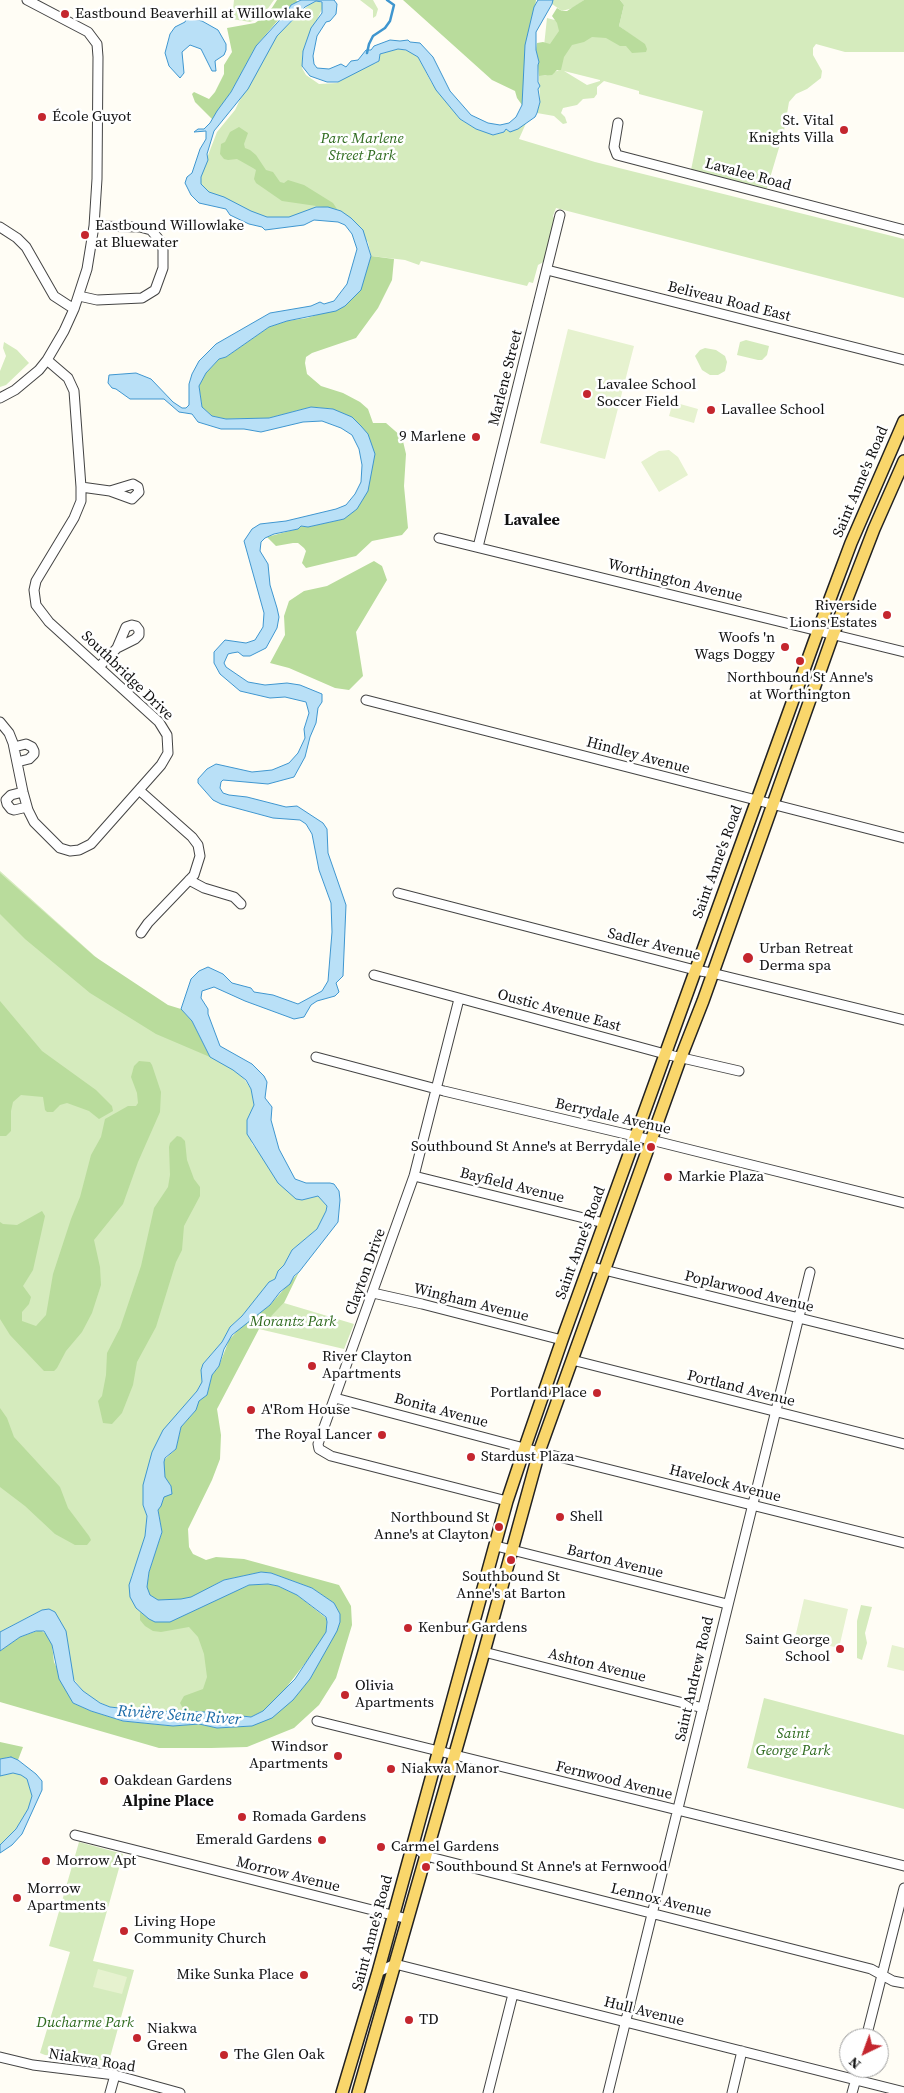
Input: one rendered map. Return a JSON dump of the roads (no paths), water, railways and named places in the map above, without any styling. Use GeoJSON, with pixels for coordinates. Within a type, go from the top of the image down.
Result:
{"type":"FeatureCollection","features":[{"type":"Feature","properties":{"kind":"main road","name":"Saint Anne's Road"},"geometry":{"type":"LineString","coordinates":[[342,2093],[378,1972],[507,1501],[525,1447],[588,1266],[818,631],[851,543],[904,422]]}},
{"type":"Feature","properties":{"kind":"main road","name":"Saint Anne's Road"},"geometry":{"type":"LineString","coordinates":[[358,2093],[539,1452],[833,634],[874,529],[904,461]]}},
{"type":"Feature","properties":{"kind":"main road"},"geometry":{"type":"LineString","coordinates":[[362,2026],[373,2040]]}},
{"type":"Feature","properties":{"kind":"street"},"geometry":{"type":"LineString","coordinates":[[0,398],[31,378],[47,360],[79,296],[87,269],[94,226],[97,179],[97,44],[88,32],[27,0]]}},
{"type":"Feature","properties":{"kind":"street","name":"Lavalee Road"},"geometry":{"type":"LineString","coordinates":[[618,123],[614,147],[617,155],[904,230]]}},
{"type":"Feature","properties":{"kind":"street","name":"Marlene Street"},"geometry":{"type":"LineString","coordinates":[[478,547],[560,215]]}},
{"type":"Feature","properties":{"kind":"street"},"geometry":{"type":"LineString","coordinates":[[79,296],[97,300],[142,298],[155,290],[163,268],[161,242],[151,230],[140,227],[94,226]]}},
{"type":"Feature","properties":{"kind":"street"},"geometry":{"type":"LineString","coordinates":[[0,227],[17,238],[26,247],[54,296],[74,309]]}},
{"type":"Feature","properties":{"kind":"street","name":"Beliveau Road East"},"geometry":{"type":"LineString","coordinates":[[547,270],[904,360]]}},
{"type":"Feature","properties":{"kind":"street","name":"Southbridge Drive"},"geometry":{"type":"LineString","coordinates":[[0,722],[9,733],[14,747],[27,807],[34,822],[60,848],[70,851],[79,850],[91,844],[161,765],[168,752],[167,735],[164,728],[41,614],[35,598],[36,581],[74,518],[80,501],[82,487],[74,391],[68,378],[47,360]]}},
{"type":"Feature","properties":{"kind":"street"},"geometry":{"type":"LineString","coordinates":[[82,487],[110,491]]}},
{"type":"Feature","properties":{"kind":"street","name":"Worthington Avenue"},"geometry":{"type":"LineString","coordinates":[[439,538],[904,652]]}},
{"type":"Feature","properties":{"kind":"street"},"geometry":{"type":"LineString","coordinates":[[99,667],[117,648]]}},
{"type":"Feature","properties":{"kind":"street","name":"Hindley Avenue"},"geometry":{"type":"LineString","coordinates":[[366,700],[904,838]]}},
{"type":"Feature","properties":{"kind":"street"},"geometry":{"type":"LineString","coordinates":[[14,747],[26,744],[32,747],[34,751],[34,754],[29,759],[17,762]]}},
{"type":"Feature","properties":{"kind":"street"},"geometry":{"type":"LineString","coordinates":[[139,790],[192,837],[198,845],[200,856],[198,865],[190,880],[148,923],[141,933]]}},
{"type":"Feature","properties":{"kind":"street"},"geometry":{"type":"LineString","coordinates":[[23,792],[11,795],[6,800],[7,804],[14,810],[27,807]]}},
{"type":"Feature","properties":{"kind":"street"},"geometry":{"type":"LineString","coordinates":[[190,880],[204,888],[234,897],[241,904]]}},
{"type":"Feature","properties":{"kind":"street","name":"Sadler Avenue"},"geometry":{"type":"LineString","coordinates":[[398,893],[695,970],[904,1020]]}},
{"type":"Feature","properties":{"kind":"street","name":"Oustic Avenue East"},"geometry":{"type":"LineString","coordinates":[[374,975],[665,1054],[739,1071]]}},
{"type":"Feature","properties":{"kind":"street","name":"Clayton Drive"},"geometry":{"type":"LineString","coordinates":[[459,999],[414,1176],[318,1444],[319,1449],[331,1456],[507,1501]]}},
{"type":"Feature","properties":{"kind":"street","name":"Berrydale Avenue"},"geometry":{"type":"LineString","coordinates":[[316,1057],[435,1089],[904,1203]]}},
{"type":"Feature","properties":{"kind":"street","name":"Bayfield Avenue"},"geometry":{"type":"LineString","coordinates":[[414,1176],[604,1223]]}},
{"type":"Feature","properties":{"kind":"street","name":"Poplarwood Avenue"},"geometry":{"type":"LineString","coordinates":[[588,1266],[904,1344]]}},
{"type":"Feature","properties":{"kind":"street","name":"Saint Andrew Road"},"geometry":{"type":"LineString","coordinates":[[608,2093],[810,1272]]}},
{"type":"Feature","properties":{"kind":"street","name":"Wingham Avenue"},"geometry":{"type":"LineString","coordinates":[[373,1293],[562,1340]]}},
{"type":"Feature","properties":{"kind":"street","name":"Portland Avenue"},"geometry":{"type":"LineString","coordinates":[[572,1360],[904,1444]]}},
{"type":"Feature","properties":{"kind":"street","name":"Bonita Avenue"},"geometry":{"type":"LineString","coordinates":[[335,1398],[539,1452]]}},
{"type":"Feature","properties":{"kind":"street","name":"Havelock Avenue"},"geometry":{"type":"LineString","coordinates":[[539,1452],[904,1543]]}},
{"type":"Feature","properties":{"kind":"street","name":"Barton Avenue"},"geometry":{"type":"LineString","coordinates":[[496,1546],[728,1604]]}},
{"type":"Feature","properties":{"kind":"street","name":"Ashton Avenue"},"geometry":{"type":"LineString","coordinates":[[484,1652],[703,1708]]}},
{"type":"Feature","properties":{"kind":"street","name":"Fernwood Avenue"},"geometry":{"type":"LineString","coordinates":[[317,1721],[904,1866]]}},
{"type":"Feature","properties":{"kind":"street","name":"Morrow Avenue"},"geometry":{"type":"LineString","coordinates":[[75,1835],[408,1920]]}},
{"type":"Feature","properties":{"kind":"street","name":"Lennox Avenue"},"geometry":{"type":"LineString","coordinates":[[412,1844],[426,1856],[871,1969],[904,1983]]}},
{"type":"Feature","properties":{"kind":"street"},"geometry":{"type":"LineString","coordinates":[[869,2028],[904,1888]]}},
{"type":"Feature","properties":{"kind":"street"},"geometry":{"type":"LineString","coordinates":[[378,1972],[395,1964]]}},
{"type":"Feature","properties":{"kind":"street","name":"Hull Avenue"},"geometry":{"type":"LineString","coordinates":[[395,1964],[904,2092]]}},
{"type":"Feature","properties":{"kind":"street"},"geometry":{"type":"LineString","coordinates":[[488,2093],[513,1994]]}},
{"type":"Feature","properties":{"kind":"street"},"geometry":{"type":"LineString","coordinates":[[732,2093],[742,2051]]}},
{"type":"Feature","properties":{"kind":"street","name":"Niakwa Road"},"geometry":{"type":"LineString","coordinates":[[0,2057],[33,2065],[114,2076],[180,2093]]}},
{"type":"Feature","properties":{"kind":"street"},"geometry":{"type":"LineString","coordinates":[[110,2093],[114,2076]]}},
{"type":"Feature","properties":{"kind":"street"},"geometry":{"type":"LineString","coordinates":[[852,2093],[856,2080]]}},
{"type":"Feature","properties":{"kind":"water","name":"Rivière Seine River"},"geometry":{"type":"Polygon","coordinates":[[[301,0],[334,0],[337,4],[336,14],[330,21],[326,22],[317,36],[313,56],[314,64],[317,68],[329,69],[341,64],[346,67],[351,61],[358,60],[366,50],[371,50],[374,46],[390,40],[408,40],[420,43],[433,57],[450,91],[471,115],[488,123],[500,125],[509,123],[516,117],[522,105],[525,45],[534,7],[538,0],[553,0],[536,32],[536,50],[539,62],[538,82],[540,86],[538,89],[540,102],[537,113],[535,117],[518,129],[510,132],[506,129],[504,132],[493,135],[476,129],[460,119],[436,90],[418,57],[406,50],[398,49],[380,54],[379,61],[338,82],[327,82],[310,76],[302,66],[303,51],[311,28],[322,13],[322,2],[316,1],[305,7],[277,36],[248,89],[214,131],[207,154],[208,160],[201,177],[201,184],[209,192],[267,217],[289,217],[316,207],[328,207],[341,211],[363,230],[371,256],[361,290],[345,306],[336,311],[287,321],[269,327],[226,357],[219,359],[206,373],[199,386],[202,407],[212,416],[226,419],[269,418],[311,407],[333,409],[352,417],[361,426],[368,434],[375,454],[368,491],[357,509],[344,519],[308,527],[301,526],[298,529],[274,534],[261,542],[260,551],[268,564],[270,585],[279,617],[277,628],[266,648],[250,656],[243,656],[238,652],[228,654],[224,663],[226,667],[248,682],[265,685],[287,683],[300,685],[322,694],[322,702],[318,708],[316,723],[305,757],[294,777],[268,784],[223,780],[220,788],[223,793],[229,795],[247,797],[286,807],[297,806],[323,823],[327,829],[328,853],[346,905],[343,976],[336,983],[339,992],[335,996],[317,1001],[311,1005],[304,1017],[294,1019],[214,987],[202,991],[201,998],[208,1009],[208,1014],[220,1046],[252,1064],[264,1076],[267,1082],[265,1098],[272,1107],[271,1120],[279,1149],[295,1179],[306,1183],[334,1184],[339,1191],[338,1222],[294,1276],[290,1284],[280,1292],[270,1305],[232,1335],[224,1349],[219,1366],[212,1375],[207,1395],[199,1401],[196,1410],[181,1427],[176,1449],[165,1458],[164,1462],[165,1477],[171,1486],[172,1494],[164,1497],[158,1510],[162,1532],[149,1572],[147,1587],[150,1595],[158,1600],[181,1599],[191,1597],[224,1580],[261,1572],[271,1573],[312,1588],[334,1603],[340,1614],[340,1622],[337,1631],[310,1679],[293,1700],[272,1718],[252,1726],[217,1728],[199,1724],[173,1726],[123,1721],[73,1703],[59,1679],[52,1645],[44,1631],[36,1631],[20,1637],[0,1651],[0,1632],[42,1610],[49,1609],[55,1612],[66,1631],[74,1681],[83,1691],[100,1703],[110,1707],[146,1711],[205,1712],[251,1717],[263,1711],[295,1679],[326,1632],[326,1617],[297,1595],[278,1586],[268,1584],[249,1585],[170,1622],[155,1622],[136,1608],[130,1597],[129,1585],[145,1536],[147,1516],[143,1505],[143,1485],[152,1452],[163,1430],[197,1391],[202,1382],[201,1370],[203,1364],[222,1342],[230,1327],[242,1316],[269,1282],[275,1279],[292,1250],[317,1229],[326,1211],[327,1206],[318,1196],[302,1200],[296,1199],[278,1183],[247,1134],[247,1120],[254,1105],[251,1089],[246,1080],[210,1057],[192,1021],[181,1009],[191,979],[199,971],[208,967],[223,974],[232,983],[251,988],[254,992],[273,995],[298,1004],[322,991],[328,981],[332,932],[331,903],[319,870],[312,834],[306,824],[300,820],[273,818],[221,804],[213,800],[198,783],[198,779],[207,769],[216,764],[252,772],[272,770],[289,763],[298,753],[305,738],[304,729],[309,713],[306,702],[285,697],[270,698],[240,691],[220,674],[214,663],[214,652],[225,640],[246,643],[255,640],[263,627],[264,613],[244,541],[252,529],[260,524],[286,521],[346,505],[355,494],[361,482],[362,465],[359,449],[352,435],[341,428],[322,421],[303,422],[261,432],[244,429],[221,429],[198,422],[192,414],[179,412],[164,399],[130,399],[112,388],[108,383],[109,375],[136,373],[151,379],[173,402],[182,408],[186,408],[189,405],[189,384],[192,374],[199,361],[216,344],[270,313],[311,306],[320,302],[324,304],[334,301],[347,284],[357,249],[352,234],[345,225],[338,222],[314,220],[304,225],[265,230],[262,227],[249,224],[230,215],[226,209],[199,203],[191,195],[185,183],[187,177],[192,173],[200,149],[206,139],[206,131],[194,132],[198,129],[204,129],[210,123],[231,92],[256,46],[287,12],[291,5],[301,0]]]}},
{"type":"Feature","properties":{"kind":"water"},"geometry":{"type":"Polygon","coordinates":[[[187,18],[202,21],[218,30],[226,44],[224,55],[215,61],[216,71],[212,71],[201,49],[190,45],[182,52],[184,73],[180,78],[169,66],[165,53],[170,34],[175,27],[185,22],[187,18]]]}},
{"type":"Feature","properties":{"kind":"water"},"geometry":{"type":"Polygon","coordinates":[[[11,1757],[36,1774],[42,1781],[42,1790],[22,1834],[12,1845],[0,1853],[0,1845],[16,1829],[28,1809],[32,1796],[27,1779],[21,1775],[13,1773],[0,1776],[0,1759],[11,1757]]]}},
{"type":"Feature","properties":{"kind":"waterway"},"geometry":{"type":"LineString","coordinates":[[367,53],[373,36],[385,28],[390,21],[394,5],[387,0]]}},
{"type":"Feature","properties":{"kind":"place","name":"Eastbound Beaverhill at Willowlake"},"geometry":{"type":"Point","coordinates":[65,14]}},
{"type":"Feature","properties":{"kind":"place","name":"École Guyot"},"geometry":{"type":"Point","coordinates":[42,117]}},
{"type":"Feature","properties":{"kind":"place","name":"St. Vital Knights Villa"},"geometry":{"type":"Point","coordinates":[844,130]}},
{"type":"Feature","properties":{"kind":"place","name":"Eastbound Willowlake at Bluewater"},"geometry":{"type":"Point","coordinates":[85,235]}},
{"type":"Feature","properties":{"kind":"place","name":"Lavalee School Soccer Field"},"geometry":{"type":"Point","coordinates":[587,394]}},
{"type":"Feature","properties":{"kind":"place","name":"Lavallee School"},"geometry":{"type":"Point","coordinates":[711,410]}},
{"type":"Feature","properties":{"kind":"place","name":"9 Marlene"},"geometry":{"type":"Point","coordinates":[476,437]}},
{"type":"Feature","properties":{"kind":"place","name":"Riverside Lions Estates"},"geometry":{"type":"Point","coordinates":[887,615]}},
{"type":"Feature","properties":{"kind":"place","name":"Woofs 'n Wags Doggy"},"geometry":{"type":"Point","coordinates":[785,647]}},
{"type":"Feature","properties":{"kind":"place","name":"Northbound St Anne's at Worthington"},"geometry":{"type":"Point","coordinates":[800,661]}},
{"type":"Feature","properties":{"kind":"place","name":"Urban Retreat Derma spa"},"geometry":{"type":"Point","coordinates":[748,958]}},
{"type":"Feature","properties":{"kind":"place","name":"Southbound St Anne's at Berrydale"},"geometry":{"type":"Point","coordinates":[651,1147]}},
{"type":"Feature","properties":{"kind":"place","name":"Markie Plaza"},"geometry":{"type":"Point","coordinates":[668,1177]}},
{"type":"Feature","properties":{"kind":"place","name":"River Clayton Apartments"},"geometry":{"type":"Point","coordinates":[312,1366]}},
{"type":"Feature","properties":{"kind":"place","name":"Portland Place"},"geometry":{"type":"Point","coordinates":[597,1393]}},
{"type":"Feature","properties":{"kind":"place","name":"A'Rom House"},"geometry":{"type":"Point","coordinates":[251,1410]}},
{"type":"Feature","properties":{"kind":"place","name":"The Royal Lancer"},"geometry":{"type":"Point","coordinates":[382,1435]}},
{"type":"Feature","properties":{"kind":"place","name":"Stardust Plaza"},"geometry":{"type":"Point","coordinates":[471,1457]}},
{"type":"Feature","properties":{"kind":"place","name":"Shell"},"geometry":{"type":"Point","coordinates":[560,1517]}},
{"type":"Feature","properties":{"kind":"place","name":"Northbound St Anne's at Clayton"},"geometry":{"type":"Point","coordinates":[499,1527]}},
{"type":"Feature","properties":{"kind":"place","name":"Southbound St Anne's at Barton"},"geometry":{"type":"Point","coordinates":[511,1560]}},
{"type":"Feature","properties":{"kind":"place","name":"Kenbur Gardens"},"geometry":{"type":"Point","coordinates":[408,1628]}},
{"type":"Feature","properties":{"kind":"place","name":"Saint George School"},"geometry":{"type":"Point","coordinates":[840,1649]}},
{"type":"Feature","properties":{"kind":"place","name":"Olivia Apartments"},"geometry":{"type":"Point","coordinates":[345,1695]}},
{"type":"Feature","properties":{"kind":"place","name":"Windsor Apartments"},"geometry":{"type":"Point","coordinates":[338,1756]}},
{"type":"Feature","properties":{"kind":"place","name":"Niakwa Manor"},"geometry":{"type":"Point","coordinates":[391,1769]}},
{"type":"Feature","properties":{"kind":"place","name":"Oakdean Gardens"},"geometry":{"type":"Point","coordinates":[104,1781]}},
{"type":"Feature","properties":{"kind":"place","name":"Romada Gardens"},"geometry":{"type":"Point","coordinates":[242,1817]}},
{"type":"Feature","properties":{"kind":"place","name":"Emerald Gardens"},"geometry":{"type":"Point","coordinates":[322,1840]}},
{"type":"Feature","properties":{"kind":"place","name":"Carmel Gardens"},"geometry":{"type":"Point","coordinates":[381,1847]}},
{"type":"Feature","properties":{"kind":"place","name":"Morrow Apt"},"geometry":{"type":"Point","coordinates":[46,1861]}},
{"type":"Feature","properties":{"kind":"place","name":"Southbound St Anne's at Fernwood"},"geometry":{"type":"Point","coordinates":[426,1867]}},
{"type":"Feature","properties":{"kind":"place","name":"Morrow Apartments"},"geometry":{"type":"Point","coordinates":[17,1898]}},
{"type":"Feature","properties":{"kind":"place","name":"Living Hope Community Church"},"geometry":{"type":"Point","coordinates":[124,1931]}},
{"type":"Feature","properties":{"kind":"place","name":"Mike Sunka Place"},"geometry":{"type":"Point","coordinates":[304,1975]}},
{"type":"Feature","properties":{"kind":"place","name":"TD"},"geometry":{"type":"Point","coordinates":[409,2020]}},
{"type":"Feature","properties":{"kind":"place","name":"Niakwa Green"},"geometry":{"type":"Point","coordinates":[137,2038]}},
{"type":"Feature","properties":{"kind":"place","name":"The Glen Oak"},"geometry":{"type":"Point","coordinates":[224,2055]}},
{"type":"Feature","properties":{"kind":"district","name":"Lavalee"},"geometry":{"type":"Point","coordinates":[532,521]}},
{"type":"Feature","properties":{"kind":"district","name":"Alpine Place"},"geometry":{"type":"Point","coordinates":[168,1802]}},
{"type":"Feature","properties":{"kind":"park label","name":"Parc Marlene Street Park"},"geometry":{"type":"Point","coordinates":[362,148]}},
{"type":"Feature","properties":{"kind":"park label","name":"Morantz Park"},"geometry":{"type":"Point","coordinates":[293,1322]}},
{"type":"Feature","properties":{"kind":"park label","name":"Saint George Park"},"geometry":{"type":"Point","coordinates":[793,1742]}},
{"type":"Feature","properties":{"kind":"park label","name":"Ducharme Park"},"geometry":{"type":"Point","coordinates":[85,2023]}}]}
